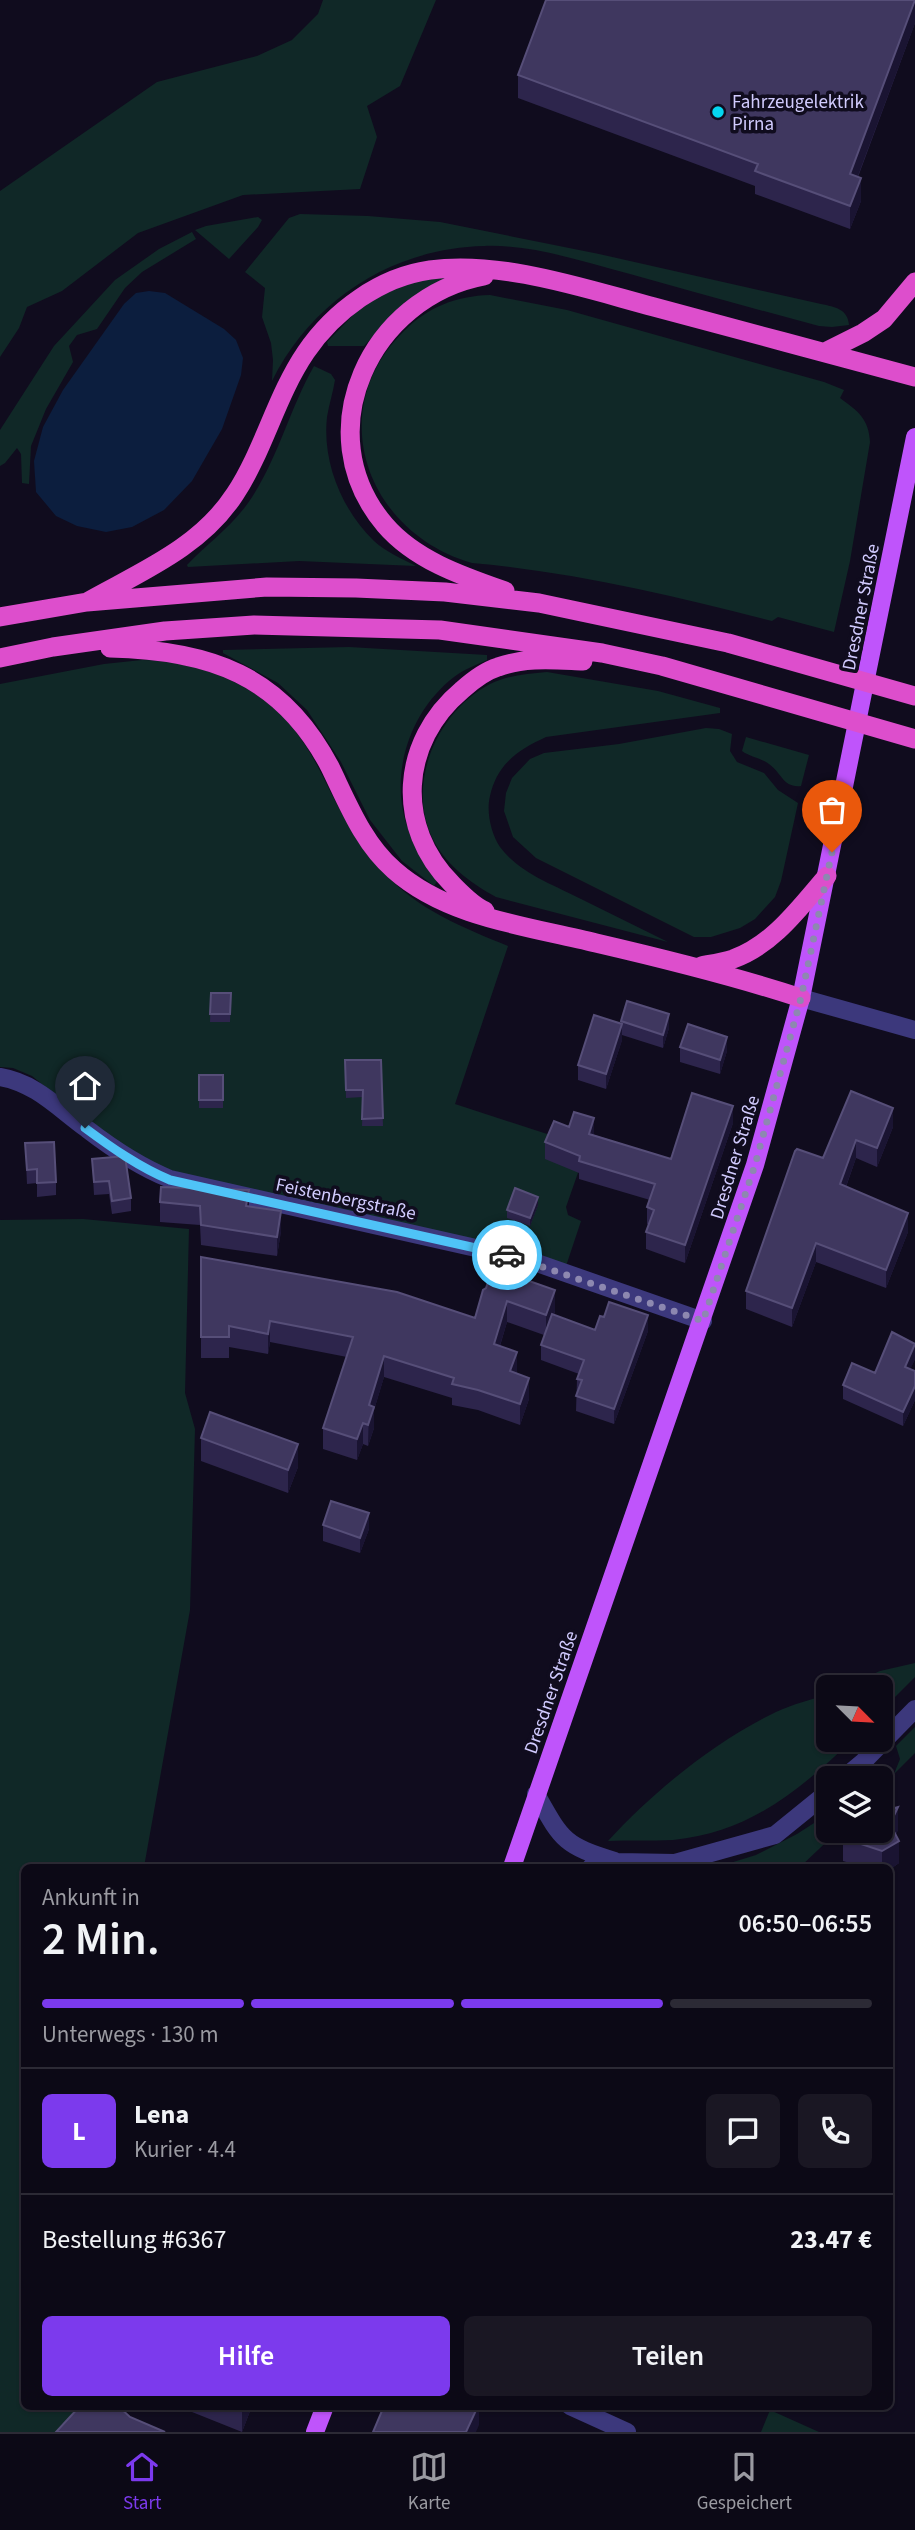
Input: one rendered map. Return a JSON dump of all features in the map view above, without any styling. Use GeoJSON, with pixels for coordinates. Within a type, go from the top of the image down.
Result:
{"type":"FeatureCollection","features":[{"type":"Feature","properties":{"kind":"highway"},"geometry":{"type":"LineString","coordinates":[[87,602],[168,558],[215,521],[235,495],[295,367],[313,341],[352,304],[376,288],[403,276],[450,268],[532,276],[915,377]]}},
{"type":"Feature","properties":{"kind":"highway"},"geometry":{"type":"LineString","coordinates":[[502,272],[470,278],[428,298],[384,336],[363,370],[356,390],[349,431],[351,453],[355,475],[368,501],[402,543],[454,572],[539,603]]}},
{"type":"Feature","properties":{"kind":"highway"},"geometry":{"type":"LineString","coordinates":[[825,352],[884,319],[915,282]]}},
{"type":"Feature","properties":{"kind":"highway"},"geometry":{"type":"LineString","coordinates":[[0,617],[87,602],[267,587],[445,592],[539,603],[767,653],[915,696]]}},
{"type":"Feature","properties":{"kind":"highway"},"geometry":{"type":"LineString","coordinates":[[0,658],[53,647],[164,631],[254,625],[440,630],[602,653],[662,666],[915,739]]}},
{"type":"Feature","properties":{"kind":"highway"},"geometry":{"type":"LineString","coordinates":[[53,647],[135,649],[198,657],[251,679],[276,696],[296,717],[328,764],[368,841],[394,870],[433,898],[501,920],[696,967],[801,998]]}},
{"type":"Feature","properties":{"kind":"highway"},"geometry":{"type":"LineString","coordinates":[[501,920],[478,908],[462,894],[429,857],[420,839],[411,798],[413,776],[425,734],[437,715],[471,682],[496,667],[521,661],[662,666]]}},
{"type":"Feature","properties":{"kind":"highway"},"geometry":{"type":"LineString","coordinates":[[696,967],[733,959],[768,939],[827,877]]}},
{"type":"Feature","properties":{"kind":"main road","name":"Dresdner Straße"},"geometry":{"type":"LineString","coordinates":[[513,1864],[755,1165],[801,998],[915,437]]}},
{"type":"Feature","properties":{"kind":"main road"},"geometry":{"type":"LineString","coordinates":[[314,2432],[323,2410]]}},
{"type":"Feature","properties":{"kind":"street"},"geometry":{"type":"LineString","coordinates":[[801,998],[915,1030]]}},
{"type":"Feature","properties":{"kind":"street","name":"Feistenbergstraße"},"geometry":{"type":"LineString","coordinates":[[0,1077],[29,1086],[121,1154],[170,1180],[511,1256],[703,1321]]}},
{"type":"Feature","properties":{"kind":"street"},"geometry":{"type":"LineString","coordinates":[[858,1766],[915,1709]]}},
{"type":"Feature","properties":{"kind":"street"},"geometry":{"type":"LineString","coordinates":[[536,1794],[564,1839],[581,1850],[618,1862]]}},
{"type":"Feature","properties":{"kind":"street"},"geometry":{"type":"LineString","coordinates":[[607,1864],[676,1863],[775,1835],[816,1802]]}},
{"type":"Feature","properties":{"kind":"street"},"geometry":{"type":"LineString","coordinates":[[579,2410],[627,2432]]}},
{"type":"Feature","properties":{"kind":"green space"},"geometry":{"type":"Polygon","coordinates":[[[323,0],[436,0],[400,86],[367,106],[377,137],[360,189],[243,195],[138,233],[62,291],[27,307],[19,328],[0,357],[0,191],[157,82],[257,56],[292,40],[318,14],[323,0]]]}},
{"type":"Feature","properties":{"kind":"green space"},"geometry":{"type":"Polygon","coordinates":[[[300,214],[440,222],[599,254],[831,306],[846,315],[849,325],[819,326],[539,251],[502,246],[450,249],[387,268],[333,303],[309,326],[272,381],[271,343],[262,317],[265,288],[245,272],[289,218],[300,214]]]}},
{"type":"Feature","properties":{"kind":"green space"},"geometry":{"type":"Polygon","coordinates":[[[258,217],[262,220],[258,227],[229,259],[195,230],[206,226],[258,217]]]}},
{"type":"Feature","properties":{"kind":"green space"},"geometry":{"type":"Polygon","coordinates":[[[192,232],[196,239],[142,272],[125,288],[97,329],[77,335],[69,346],[73,362],[46,409],[31,446],[29,484],[22,483],[21,454],[17,448],[0,466],[0,430],[54,346],[115,280],[159,249],[192,232]]]}},
{"type":"Feature","properties":{"kind":"green space"},"geometry":{"type":"Polygon","coordinates":[[[428,277],[454,278],[405,302],[364,346],[328,346],[327,342],[355,313],[381,295],[428,277]]]}},
{"type":"Feature","properties":{"kind":"green space"},"geometry":{"type":"Polygon","coordinates":[[[490,295],[567,310],[824,382],[844,390],[840,398],[865,421],[870,442],[850,561],[834,632],[778,617],[772,621],[585,579],[472,563],[436,548],[406,525],[383,498],[368,466],[362,432],[365,397],[379,363],[413,323],[443,304],[490,295]]]}},
{"type":"Feature","properties":{"kind":"green space"},"geometry":{"type":"Polygon","coordinates":[[[314,366],[331,374],[335,380],[326,434],[331,468],[344,500],[352,515],[374,541],[416,566],[299,561],[188,567],[248,503],[267,470],[314,366]]]}},
{"type":"Feature","properties":{"kind":"green space"},"geometry":{"type":"Polygon","coordinates":[[[349,647],[487,655],[487,660],[454,677],[426,706],[408,743],[403,763],[402,803],[406,823],[416,846],[438,880],[434,886],[402,861],[370,820],[341,762],[307,710],[278,683],[223,653],[223,650],[349,647]]]}},
{"type":"Feature","properties":{"kind":"green space"},"geometry":{"type":"Polygon","coordinates":[[[142,660],[186,665],[207,671],[247,689],[265,701],[296,732],[317,764],[350,828],[397,886],[442,916],[508,946],[455,1104],[587,1147],[566,1207],[568,1215],[581,1221],[566,1266],[199,1179],[155,1165],[97,1129],[32,1076],[13,1068],[0,1067],[0,684],[104,664],[142,660]]]}},
{"type":"Feature","properties":{"kind":"green space"},"geometry":{"type":"Polygon","coordinates":[[[547,672],[658,691],[720,708],[720,713],[546,737],[510,759],[498,775],[490,796],[489,815],[494,836],[500,847],[517,864],[549,883],[668,942],[496,897],[458,871],[443,855],[431,835],[425,814],[425,771],[442,729],[455,711],[490,684],[525,674],[547,672]]]}},
{"type":"Feature","properties":{"kind":"green space"},"geometry":{"type":"Polygon","coordinates":[[[706,728],[732,734],[730,751],[737,762],[764,773],[778,790],[798,803],[775,897],[755,919],[740,928],[711,937],[694,937],[536,858],[513,837],[504,811],[506,793],[512,778],[530,759],[544,753],[619,744],[706,728]]]}},
{"type":"Feature","properties":{"kind":"green space"},"geometry":{"type":"Polygon","coordinates":[[[746,737],[809,755],[801,786],[790,785],[769,764],[742,751],[746,737]]]}},
{"type":"Feature","properties":{"kind":"green space"},"geometry":{"type":"Polygon","coordinates":[[[83,1219],[189,1229],[185,1393],[195,1429],[190,1610],[145,1864],[21,1864],[21,2410],[100,2410],[79,2432],[0,2432],[0,1220],[83,1219]]]}},
{"type":"Feature","properties":{"kind":"green space"},"geometry":{"type":"Polygon","coordinates":[[[915,1663],[915,1677],[893,1699],[893,1675],[871,1675],[915,1663]]]}},
{"type":"Feature","properties":{"kind":"green space"},"geometry":{"type":"Polygon","coordinates":[[[816,1698],[816,1752],[839,1752],[824,1766],[816,1766],[816,1773],[793,1792],[749,1818],[700,1836],[673,1840],[608,1841],[665,1786],[708,1752],[753,1724],[795,1704],[816,1698]]]}},
{"type":"Feature","properties":{"kind":"green space"},"geometry":{"type":"Polygon","coordinates":[[[915,1727],[915,1753],[894,1774],[900,1759],[896,1746],[915,1727]]]}},
{"type":"Feature","properties":{"kind":"green space"},"geometry":{"type":"Polygon","coordinates":[[[816,1822],[816,1843],[825,1843],[803,1864],[727,1864],[756,1855],[816,1822]]]}},
{"type":"Feature","properties":{"kind":"green space"},"geometry":{"type":"Polygon","coordinates":[[[770,2410],[819,2432],[761,2432],[770,2410]]]}},
{"type":"Feature","properties":{"kind":"water"},"geometry":{"type":"Polygon","coordinates":[[[136,293],[165,293],[224,329],[236,340],[243,358],[241,375],[222,429],[192,481],[164,510],[132,527],[106,532],[77,526],[56,516],[36,492],[34,461],[43,427],[63,390],[124,304],[136,293]]]}},
{"type":"Feature","properties":{"kind":"building","name":"Fahrzeugelektrik Pirna"},"geometry":{"type":"Polygon","coordinates":[[[546,0],[915,0],[850,174],[861,178],[850,206],[755,171],[758,164],[518,75],[546,0]]]}},
{"type":"Feature","properties":{"kind":"building"},"geometry":{"type":"Polygon","coordinates":[[[211,993],[231,993],[230,1014],[210,1014],[211,993]]]}},
{"type":"Feature","properties":{"kind":"building"},"geometry":{"type":"Polygon","coordinates":[[[627,1001],[669,1014],[663,1035],[621,1021],[627,1001]]]}},
{"type":"Feature","properties":{"kind":"building"},"geometry":{"type":"Polygon","coordinates":[[[594,1015],[622,1024],[606,1074],[578,1065],[594,1015]]]}},
{"type":"Feature","properties":{"kind":"building"},"geometry":{"type":"Polygon","coordinates":[[[688,1024],[727,1037],[720,1060],[680,1047],[688,1024]]]}},
{"type":"Feature","properties":{"kind":"building"},"geometry":{"type":"Polygon","coordinates":[[[345,1060],[381,1060],[383,1118],[362,1119],[363,1090],[346,1090],[345,1060]]]}},
{"type":"Feature","properties":{"kind":"building"},"geometry":{"type":"Polygon","coordinates":[[[199,1075],[223,1075],[223,1100],[199,1100],[199,1075]]]}},
{"type":"Feature","properties":{"kind":"building"},"geometry":{"type":"Polygon","coordinates":[[[851,1091],[893,1108],[877,1148],[856,1140],[840,1184],[908,1213],[886,1270],[816,1243],[792,1308],[746,1291],[795,1151],[797,1149],[823,1158],[851,1091]]]}},
{"type":"Feature","properties":{"kind":"building"},"geometry":{"type":"Polygon","coordinates":[[[692,1093],[733,1106],[685,1245],[646,1232],[654,1210],[647,1207],[655,1184],[579,1161],[580,1156],[545,1142],[554,1121],[569,1127],[574,1112],[594,1118],[589,1134],[671,1159],[692,1093]]]}},
{"type":"Feature","properties":{"kind":"building"},"geometry":{"type":"Polygon","coordinates":[[[54,1142],[56,1182],[37,1183],[37,1169],[27,1170],[25,1143],[54,1142]]]}},
{"type":"Feature","properties":{"kind":"building"},"geometry":{"type":"Polygon","coordinates":[[[125,1156],[131,1198],[112,1201],[109,1181],[94,1182],[92,1159],[125,1156]]]}},
{"type":"Feature","properties":{"kind":"building"},"geometry":{"type":"Polygon","coordinates":[[[161,1187],[249,1190],[246,1206],[281,1211],[277,1237],[201,1225],[200,1206],[160,1202],[161,1187]]]}},
{"type":"Feature","properties":{"kind":"building"},"geometry":{"type":"Polygon","coordinates":[[[515,1188],[538,1197],[530,1218],[507,1210],[515,1188]]]}},
{"type":"Feature","properties":{"kind":"building"},"geometry":{"type":"Polygon","coordinates":[[[201,1257],[397,1292],[475,1318],[495,1262],[517,1269],[515,1276],[555,1290],[546,1315],[507,1301],[494,1344],[517,1352],[510,1371],[529,1378],[520,1404],[452,1384],[454,1378],[384,1356],[369,1405],[374,1407],[368,1425],[363,1423],[357,1439],[323,1428],[353,1337],[270,1321],[268,1334],[229,1326],[229,1337],[201,1337],[201,1257]]]}},
{"type":"Feature","properties":{"kind":"building"},"geometry":{"type":"Polygon","coordinates":[[[609,1302],[648,1315],[614,1409],[576,1396],[582,1380],[577,1379],[584,1360],[541,1345],[552,1314],[595,1330],[600,1316],[604,1317],[609,1302]]]}},
{"type":"Feature","properties":{"kind":"building"},"geometry":{"type":"Polygon","coordinates":[[[892,1332],[915,1344],[905,1367],[915,1371],[915,1386],[903,1412],[843,1385],[852,1363],[875,1373],[892,1332]]]}},
{"type":"Feature","properties":{"kind":"building"},"geometry":{"type":"Polygon","coordinates":[[[210,1412],[298,1444],[288,1470],[201,1438],[210,1412]]]}},
{"type":"Feature","properties":{"kind":"building"},"geometry":{"type":"Polygon","coordinates":[[[331,1501],[369,1513],[360,1538],[323,1525],[331,1501]]]}},
{"type":"Feature","properties":{"kind":"building"},"geometry":{"type":"Polygon","coordinates":[[[893,1830],[899,1841],[882,1851],[858,1843],[893,1843],[893,1830]]]}},
{"type":"Feature","properties":{"kind":"building"},"geometry":{"type":"Polygon","coordinates":[[[76,2410],[122,2410],[130,2417],[165,2432],[56,2432],[76,2410]]]}},
{"type":"Feature","properties":{"kind":"building"},"geometry":{"type":"Polygon","coordinates":[[[382,2410],[476,2410],[466,2432],[373,2432],[382,2410]]]}},
{"type":"Feature","properties":{"kind":"way so far"},"geometry":{"type":"LineString","coordinates":[[507,1255],[703,1321],[755,1165],[801,998],[832,852]]}},
{"type":"Feature","properties":{"kind":"place","name":"Fahrzeugelektrik Pirna"},"geometry":{"type":"Point","coordinates":[718,112]}},
{"type":"Feature","properties":{"kind":"route"},"geometry":{"type":"LineString","coordinates":[[85,1128],[121,1154],[170,1180],[507,1255]]}}]}
